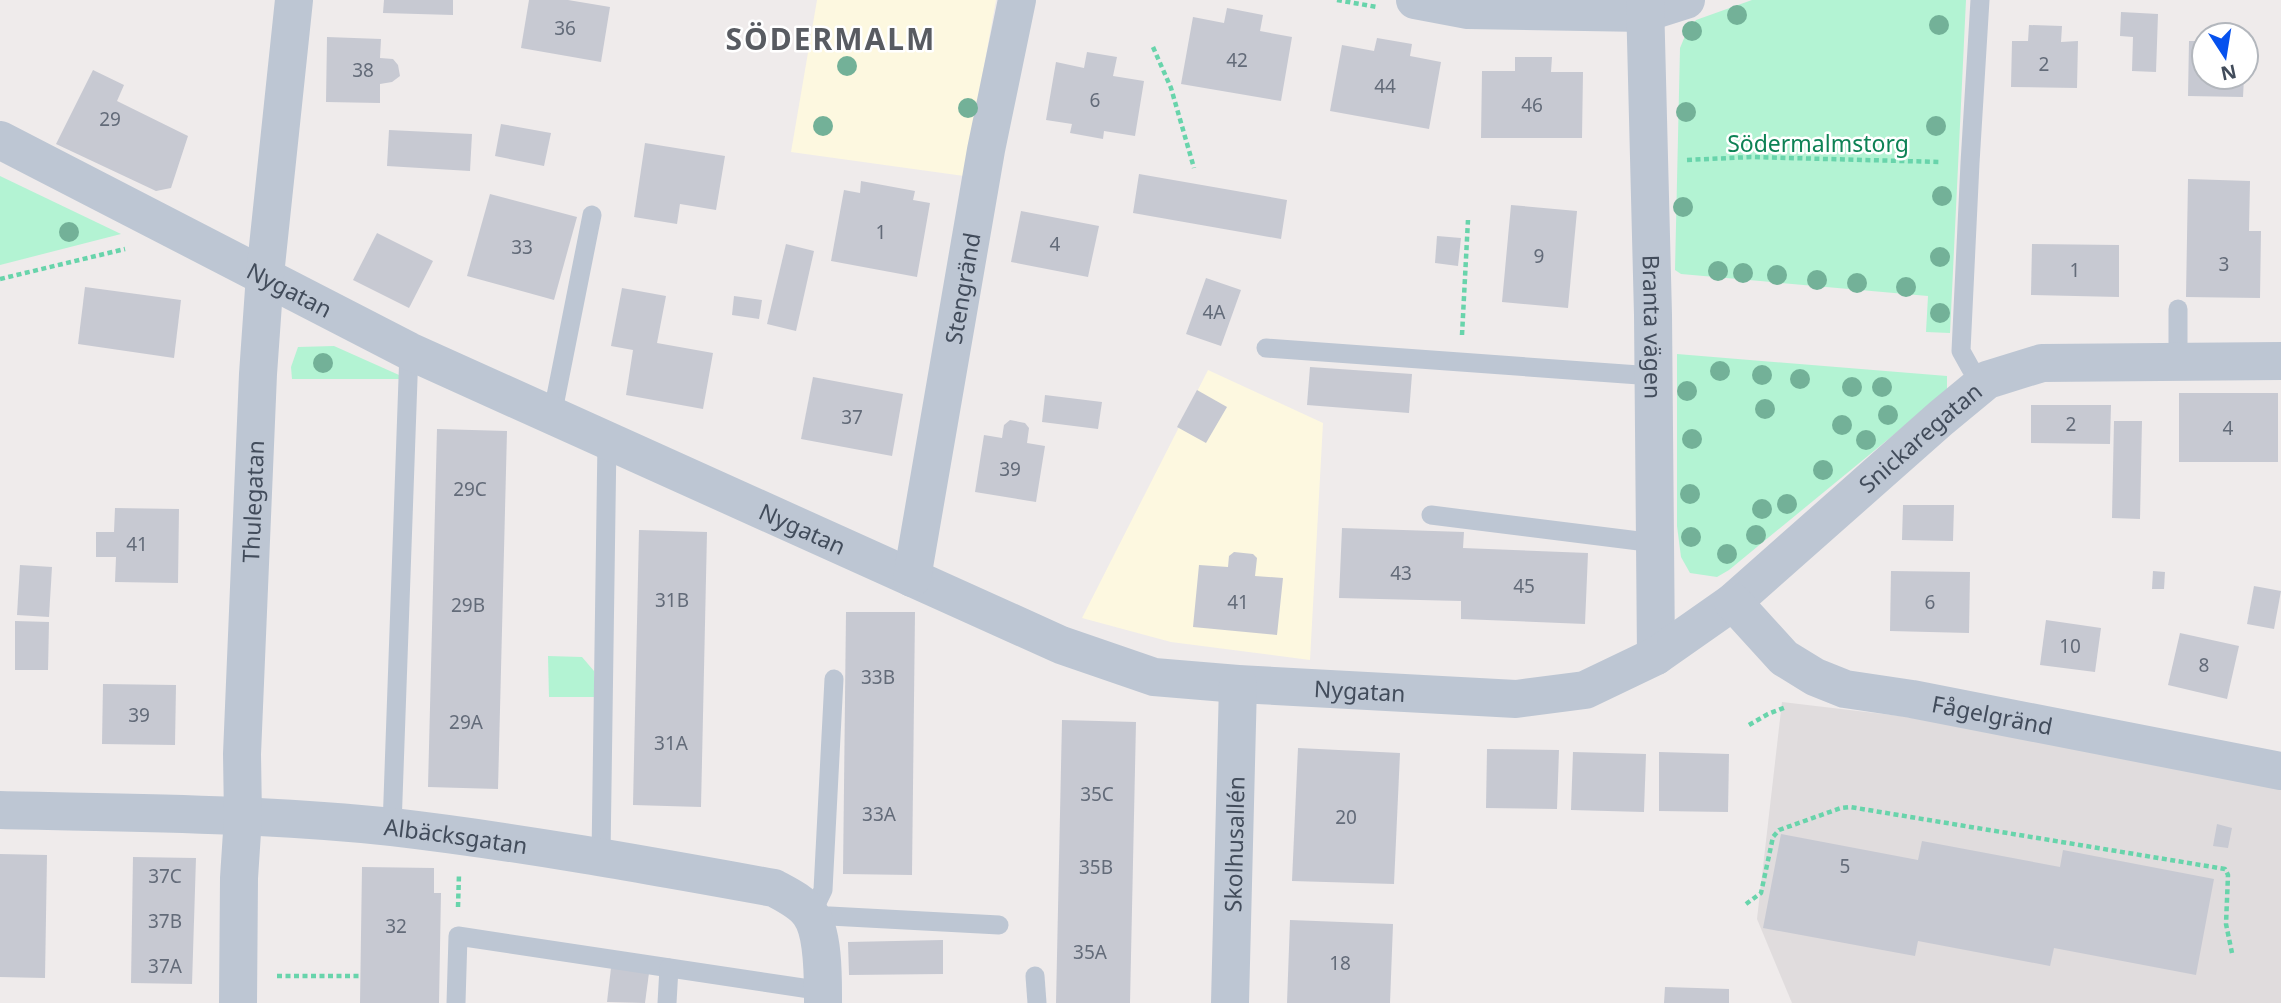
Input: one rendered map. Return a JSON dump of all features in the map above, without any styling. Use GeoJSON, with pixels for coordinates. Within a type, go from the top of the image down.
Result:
{"type":"FeatureCollection","features":[{"type":"Feature","properties":{"kind":"street","name":"Thulegatan"},"geometry":{"type":"LineString","coordinates":[[238,1003],[242,754],[258,374],[265,275],[295,0]]}},
{"type":"Feature","properties":{"kind":"street","name":"Stengränd"},"geometry":{"type":"LineString","coordinates":[[912,578],[984,163],[1017,0]]}},
{"type":"Feature","properties":{"kind":"street"},"geometry":{"type":"LineString","coordinates":[[1415,0],[1468,10],[1645,6],[1686,0]]}},
{"type":"Feature","properties":{"kind":"street","name":"Branta vägen"},"geometry":{"type":"LineString","coordinates":[[1645,6],[1656,656]]}},
{"type":"Feature","properties":{"kind":"street","name":"Nygatan"},"geometry":{"type":"LineString","coordinates":[[0,140],[409,351],[1061,645],[1154,677],[1516,699],[1585,690],[1656,656]]}},
{"type":"Feature","properties":{"kind":"street","name":"Snickaregatan"},"geometry":{"type":"LineString","coordinates":[[1656,656],[1733,602],[1987,380],[2042,363],[2281,362]]}},
{"type":"Feature","properties":{"kind":"street","name":"Fågelgränd"},"geometry":{"type":"LineString","coordinates":[[1733,602],[1784,658],[1815,677],[1845,689],[1912,699],[2280,768]]}},
{"type":"Feature","properties":{"kind":"street","name":"Skolhusallén"},"geometry":{"type":"LineString","coordinates":[[1230,1003],[1238,684]]}},
{"type":"Feature","properties":{"kind":"street","name":"Albäcksgatan"},"geometry":{"type":"LineString","coordinates":[[0,810],[243,817],[392,827],[601,856],[774,888],[796,900],[811,915]]}},
{"type":"Feature","properties":{"kind":"street"},"geometry":{"type":"LineString","coordinates":[[811,915],[819,938],[823,997]]}},
{"type":"Feature","properties":{"kind":"lane"},"geometry":{"type":"LineString","coordinates":[[1980,0],[1961,351],[1971,369],[1987,380]]}},
{"type":"Feature","properties":{"kind":"lane"},"geometry":{"type":"LineString","coordinates":[[552,416],[592,215]]}},
{"type":"Feature","properties":{"kind":"lane"},"geometry":{"type":"LineString","coordinates":[[2178,309],[2178,361]]}},
{"type":"Feature","properties":{"kind":"lane"},"geometry":{"type":"LineString","coordinates":[[1266,348],[1653,376]]}},
{"type":"Feature","properties":{"kind":"lane"},"geometry":{"type":"LineString","coordinates":[[392,827],[409,351]]}},
{"type":"Feature","properties":{"kind":"lane"},"geometry":{"type":"LineString","coordinates":[[601,856],[607,440]]}},
{"type":"Feature","properties":{"kind":"lane"},"geometry":{"type":"LineString","coordinates":[[1431,515],[1655,543]]}},
{"type":"Feature","properties":{"kind":"lane"},"geometry":{"type":"LineString","coordinates":[[834,679],[823,890],[811,915],[999,925]]}},
{"type":"Feature","properties":{"kind":"lane"},"geometry":{"type":"LineString","coordinates":[[456,1003],[458,936],[669,968],[823,997]]}},
{"type":"Feature","properties":{"kind":"lane"},"geometry":{"type":"LineString","coordinates":[[667,1003],[669,968]]}},
{"type":"Feature","properties":{"kind":"lane"},"geometry":{"type":"LineString","coordinates":[[1035,976],[1037,1003]]}},
{"type":"Feature","properties":{"kind":"path"},"geometry":{"type":"LineString","coordinates":[[1153,47],[1171,88],[1194,168]]}},
{"type":"Feature","properties":{"kind":"path"},"geometry":{"type":"LineString","coordinates":[[1683,160],[1751,157],[1970,163]]}},
{"type":"Feature","properties":{"kind":"path"},"geometry":{"type":"LineString","coordinates":[[1460,362],[1468,220]]}},
{"type":"Feature","properties":{"kind":"path"},"geometry":{"type":"LineString","coordinates":[[0,279],[132,247]]}},
{"type":"Feature","properties":{"kind":"path"},"geometry":{"type":"LineString","coordinates":[[1746,904],[1761,893],[1773,837],[1779,830],[1850,807],[2225,869],[2228,875],[2226,925],[2232,953]]}},
{"type":"Feature","properties":{"kind":"path"},"geometry":{"type":"LineString","coordinates":[[458,936],[460,837]]}},
{"type":"Feature","properties":{"kind":"path"},"geometry":{"type":"LineString","coordinates":[[264,976],[360,976]]}},
{"type":"Feature","properties":{"kind":"shaded area"},"geometry":{"type":"Polygon","coordinates":[[[817,0],[996,0],[964,176],[791,152],[817,0]]]}},
{"type":"Feature","properties":{"kind":"shaded area"},"geometry":{"type":"Polygon","coordinates":[[[1208,370],[1323,423],[1310,660],[1171,642],[1082,618],[1208,370]]]}},
{"type":"Feature","properties":{"kind":"shaded area"},"geometry":{"type":"Polygon","coordinates":[[[1782,702],[1934,720],[2281,787],[2281,1003],[1792,1003],[1757,919],[1782,702]]]}},
{"type":"Feature","properties":{"kind":"green space","name":"Södermalmstorg"},"geometry":{"type":"Polygon","coordinates":[[[1752,0],[1966,0],[1950,333],[1926,332],[1928,296],[1681,274],[1675,270],[1680,48],[1696,20],[1752,0]]]}},
{"type":"Feature","properties":{"kind":"green space"},"geometry":{"type":"Polygon","coordinates":[[[0,176],[121,234],[0,265],[0,176]]]}},
{"type":"Feature","properties":{"kind":"green space"},"geometry":{"type":"Polygon","coordinates":[[[334,346],[408,379],[292,379],[291,367],[298,347],[334,346]]]}},
{"type":"Feature","properties":{"kind":"green space"},"geometry":{"type":"Polygon","coordinates":[[[1677,354],[1947,376],[1947,391],[1729,570],[1717,577],[1690,573],[1681,557],[1677,526],[1677,354]]]}},
{"type":"Feature","properties":{"kind":"green space"},"geometry":{"type":"Polygon","coordinates":[[[548,656],[582,657],[594,671],[594,697],[549,697],[548,656]]]}},
{"type":"Feature","properties":{"kind":"building"},"geometry":{"type":"Polygon","coordinates":[[[384,0],[453,0],[453,15],[383,13],[384,0]]]}},
{"type":"Feature","properties":{"kind":"building"},"geometry":{"type":"Polygon","coordinates":[[[529,0],[568,0],[610,7],[601,62],[521,48],[529,0]]]}},
{"type":"Feature","properties":{"kind":"building"},"geometry":{"type":"Polygon","coordinates":[[[1227,8],[1263,15],[1260,31],[1292,37],[1281,101],[1181,84],[1193,17],[1224,23],[1227,8]]]}},
{"type":"Feature","properties":{"kind":"building"},"geometry":{"type":"Polygon","coordinates":[[[2121,12],[2158,14],[2156,72],[2132,71],[2133,37],[2120,36],[2121,12]]]}},
{"type":"Feature","properties":{"kind":"building"},"geometry":{"type":"Polygon","coordinates":[[[2029,25],[2062,26],[2061,42],[2078,41],[2077,88],[2011,87],[2012,41],[2028,41],[2029,25]]]}},
{"type":"Feature","properties":{"kind":"building"},"geometry":{"type":"Polygon","coordinates":[[[327,37],[381,39],[380,58],[393,59],[398,65],[400,76],[392,82],[380,84],[380,103],[326,102],[327,37]]]}},
{"type":"Feature","properties":{"kind":"building"},"geometry":{"type":"Polygon","coordinates":[[[1377,38],[1412,44],[1410,56],[1441,62],[1429,129],[1330,111],[1342,45],[1374,51],[1377,38]]]}},
{"type":"Feature","properties":{"kind":"building"},"geometry":{"type":"Polygon","coordinates":[[[2189,41],[2190,91],[2243,91],[2243,97],[2188,96],[2189,41]]]}},
{"type":"Feature","properties":{"kind":"building"},"geometry":{"type":"Polygon","coordinates":[[[1087,52],[1117,57],[1113,76],[1144,81],[1135,136],[1104,131],[1103,139],[1070,133],[1072,124],[1046,120],[1056,62],[1084,68],[1087,52]]]}},
{"type":"Feature","properties":{"kind":"building"},"geometry":{"type":"Polygon","coordinates":[[[1515,57],[1552,57],[1551,72],[1583,72],[1582,138],[1481,138],[1482,71],[1515,71],[1515,57]]]}},
{"type":"Feature","properties":{"kind":"building"},"geometry":{"type":"Polygon","coordinates":[[[93,70],[124,85],[117,101],[188,136],[171,188],[156,191],[56,144],[93,70]]]}},
{"type":"Feature","properties":{"kind":"building"},"geometry":{"type":"Polygon","coordinates":[[[501,124],[551,133],[544,166],[495,156],[501,124]]]}},
{"type":"Feature","properties":{"kind":"building"},"geometry":{"type":"Polygon","coordinates":[[[389,130],[472,134],[470,171],[387,166],[389,130]]]}},
{"type":"Feature","properties":{"kind":"building"},"geometry":{"type":"Polygon","coordinates":[[[645,143],[725,156],[716,210],[680,204],[677,224],[634,217],[645,143]]]}},
{"type":"Feature","properties":{"kind":"building"},"geometry":{"type":"Polygon","coordinates":[[[1139,174],[1287,200],[1281,239],[1133,213],[1139,174]]]}},
{"type":"Feature","properties":{"kind":"building"},"geometry":{"type":"Polygon","coordinates":[[[2188,179],[2250,181],[2249,231],[2261,231],[2260,298],[2186,297],[2188,179]]]}},
{"type":"Feature","properties":{"kind":"building"},"geometry":{"type":"Polygon","coordinates":[[[861,181],[915,191],[913,200],[930,203],[917,277],[831,261],[844,190],[860,193],[861,181]]]}},
{"type":"Feature","properties":{"kind":"building"},"geometry":{"type":"Polygon","coordinates":[[[490,194],[577,217],[554,300],[467,276],[490,194]]]}},
{"type":"Feature","properties":{"kind":"building"},"geometry":{"type":"Polygon","coordinates":[[[1511,205],[1577,211],[1568,308],[1502,302],[1511,205]]]}},
{"type":"Feature","properties":{"kind":"building"},"geometry":{"type":"Polygon","coordinates":[[[1021,211],[1099,226],[1088,277],[1011,262],[1021,211]]]}},
{"type":"Feature","properties":{"kind":"building"},"geometry":{"type":"Polygon","coordinates":[[[377,233],[433,261],[409,308],[353,280],[377,233]]]}},
{"type":"Feature","properties":{"kind":"building"},"geometry":{"type":"Polygon","coordinates":[[[1437,236],[1461,238],[1458,266],[1435,263],[1437,236]]]}},
{"type":"Feature","properties":{"kind":"building"},"geometry":{"type":"Polygon","coordinates":[[[786,244],[814,251],[796,331],[767,324],[786,244]]]}},
{"type":"Feature","properties":{"kind":"building"},"geometry":{"type":"Polygon","coordinates":[[[2032,244],[2119,245],[2119,297],[2031,295],[2032,244]]]}},
{"type":"Feature","properties":{"kind":"building"},"geometry":{"type":"Polygon","coordinates":[[[1206,278],[1241,290],[1221,346],[1186,334],[1206,278]]]}},
{"type":"Feature","properties":{"kind":"building"},"geometry":{"type":"Polygon","coordinates":[[[85,287],[181,300],[174,358],[78,344],[85,287]]]}},
{"type":"Feature","properties":{"kind":"building"},"geometry":{"type":"Polygon","coordinates":[[[622,288],[666,296],[657,343],[713,353],[703,409],[626,395],[633,350],[611,346],[622,288]]]}},
{"type":"Feature","properties":{"kind":"building"},"geometry":{"type":"Polygon","coordinates":[[[734,296],[762,300],[759,319],[732,315],[734,296]]]}},
{"type":"Feature","properties":{"kind":"building"},"geometry":{"type":"Polygon","coordinates":[[[1310,367],[1412,374],[1409,413],[1307,405],[1310,367]]]}},
{"type":"Feature","properties":{"kind":"building"},"geometry":{"type":"Polygon","coordinates":[[[813,377],[903,394],[892,456],[801,439],[813,377]]]}},
{"type":"Feature","properties":{"kind":"building"},"geometry":{"type":"Polygon","coordinates":[[[1197,390],[1227,407],[1206,443],[1177,427],[1197,390]]]}},
{"type":"Feature","properties":{"kind":"building"},"geometry":{"type":"Polygon","coordinates":[[[2179,393],[2278,393],[2278,462],[2179,462],[2179,393]]]}},
{"type":"Feature","properties":{"kind":"building"},"geometry":{"type":"Polygon","coordinates":[[[1045,395],[1102,402],[1098,429],[1042,422],[1045,395]]]}},
{"type":"Feature","properties":{"kind":"building"},"geometry":{"type":"Polygon","coordinates":[[[2031,405],[2111,405],[2110,444],[2031,443],[2031,405]]]}},
{"type":"Feature","properties":{"kind":"building"},"geometry":{"type":"Polygon","coordinates":[[[1010,420],[1025,423],[1029,428],[1027,443],[1045,446],[1036,502],[975,492],[984,435],[1002,438],[1004,425],[1010,420]]]}},
{"type":"Feature","properties":{"kind":"building"},"geometry":{"type":"Polygon","coordinates":[[[2114,421],[2142,421],[2140,519],[2112,518],[2114,421]]]}},
{"type":"Feature","properties":{"kind":"building"},"geometry":{"type":"Polygon","coordinates":[[[437,429],[507,431],[498,789],[428,787],[437,429]]]}},
{"type":"Feature","properties":{"kind":"building"},"geometry":{"type":"Polygon","coordinates":[[[1903,505],[1954,505],[1953,541],[1902,540],[1903,505]]]}},
{"type":"Feature","properties":{"kind":"building"},"geometry":{"type":"Polygon","coordinates":[[[115,508],[179,509],[178,583],[115,582],[116,557],[96,557],[96,532],[114,532],[115,508]]]}},
{"type":"Feature","properties":{"kind":"building"},"geometry":{"type":"Polygon","coordinates":[[[1342,528],[1464,532],[1463,548],[1588,553],[1585,624],[1461,619],[1461,601],[1339,598],[1342,528]]]}},
{"type":"Feature","properties":{"kind":"building"},"geometry":{"type":"Polygon","coordinates":[[[639,530],[707,532],[701,807],[633,805],[639,530]]]}},
{"type":"Feature","properties":{"kind":"building"},"geometry":{"type":"Polygon","coordinates":[[[1234,552],[1253,554],[1257,558],[1255,576],[1283,578],[1277,635],[1193,627],[1199,565],[1228,567],[1229,556],[1234,552]]]}},
{"type":"Feature","properties":{"kind":"building"},"geometry":{"type":"Polygon","coordinates":[[[20,565],[52,567],[49,617],[17,615],[20,565]]]}},
{"type":"Feature","properties":{"kind":"building"},"geometry":{"type":"Polygon","coordinates":[[[1891,571],[1970,572],[1969,633],[1890,631],[1891,571]]]}},
{"type":"Feature","properties":{"kind":"building"},"geometry":{"type":"Polygon","coordinates":[[[2153,571],[2165,572],[2164,589],[2152,589],[2153,571]]]}},
{"type":"Feature","properties":{"kind":"building"},"geometry":{"type":"Polygon","coordinates":[[[2254,586],[2281,591],[2274,629],[2247,624],[2254,586]]]}},
{"type":"Feature","properties":{"kind":"building"},"geometry":{"type":"Polygon","coordinates":[[[846,612],[915,612],[912,875],[843,874],[846,612]]]}},
{"type":"Feature","properties":{"kind":"building"},"geometry":{"type":"Polygon","coordinates":[[[2046,620],[2101,628],[2095,672],[2040,665],[2046,620]]]}},
{"type":"Feature","properties":{"kind":"building"},"geometry":{"type":"Polygon","coordinates":[[[15,621],[49,622],[48,670],[15,670],[15,621]]]}},
{"type":"Feature","properties":{"kind":"building"},"geometry":{"type":"Polygon","coordinates":[[[2180,633],[2239,646],[2227,699],[2168,685],[2180,633]]]}},
{"type":"Feature","properties":{"kind":"building"},"geometry":{"type":"Polygon","coordinates":[[[103,684],[176,685],[175,745],[102,744],[103,684]]]}},
{"type":"Feature","properties":{"kind":"building"},"geometry":{"type":"Polygon","coordinates":[[[1062,720],[1136,722],[1130,1003],[1056,1003],[1062,720]]]}},
{"type":"Feature","properties":{"kind":"building"},"geometry":{"type":"Polygon","coordinates":[[[1298,748],[1400,753],[1394,884],[1292,881],[1298,748]]]}},
{"type":"Feature","properties":{"kind":"building"},"geometry":{"type":"Polygon","coordinates":[[[1487,749],[1559,750],[1557,809],[1486,808],[1487,749]]]}},
{"type":"Feature","properties":{"kind":"building"},"geometry":{"type":"Polygon","coordinates":[[[1573,752],[1646,754],[1644,812],[1571,810],[1573,752]]]}},
{"type":"Feature","properties":{"kind":"building"},"geometry":{"type":"Polygon","coordinates":[[[1659,752],[1729,754],[1728,812],[1659,811],[1659,752]]]}},
{"type":"Feature","properties":{"kind":"building"},"geometry":{"type":"Polygon","coordinates":[[[2217,824],[2232,828],[2228,848],[2213,846],[2217,824]]]}},
{"type":"Feature","properties":{"kind":"building"},"geometry":{"type":"Polygon","coordinates":[[[1781,834],[1918,860],[1922,841],[2060,867],[2063,850],[2214,879],[2196,975],[2054,948],[2050,966],[1918,941],[1915,956],[1763,928],[1781,834]]]}},
{"type":"Feature","properties":{"kind":"building"},"geometry":{"type":"Polygon","coordinates":[[[0,854],[47,855],[45,978],[0,977],[0,854]]]}},
{"type":"Feature","properties":{"kind":"building"},"geometry":{"type":"Polygon","coordinates":[[[133,857],[196,858],[192,984],[131,983],[133,857]]]}},
{"type":"Feature","properties":{"kind":"building"},"geometry":{"type":"Polygon","coordinates":[[[362,867],[434,868],[434,893],[441,893],[439,1003],[360,1003],[362,867]]]}},
{"type":"Feature","properties":{"kind":"building"},"geometry":{"type":"Polygon","coordinates":[[[1290,920],[1393,924],[1390,1003],[1287,1003],[1290,920]]]}},
{"type":"Feature","properties":{"kind":"building"},"geometry":{"type":"Polygon","coordinates":[[[943,940],[943,974],[849,975],[848,942],[943,940]]]}},
{"type":"Feature","properties":{"kind":"building"},"geometry":{"type":"Polygon","coordinates":[[[611,968],[649,973],[645,1003],[607,1002],[611,968]]]}},
{"type":"Feature","properties":{"kind":"building"},"geometry":{"type":"Polygon","coordinates":[[[1665,987],[1729,989],[1729,1003],[1664,1003],[1665,987]]]}},
{"type":"Feature","properties":{"kind":"district","name":"SÖDERMALM"},"geometry":{"type":"Point","coordinates":[831,38]}}]}
